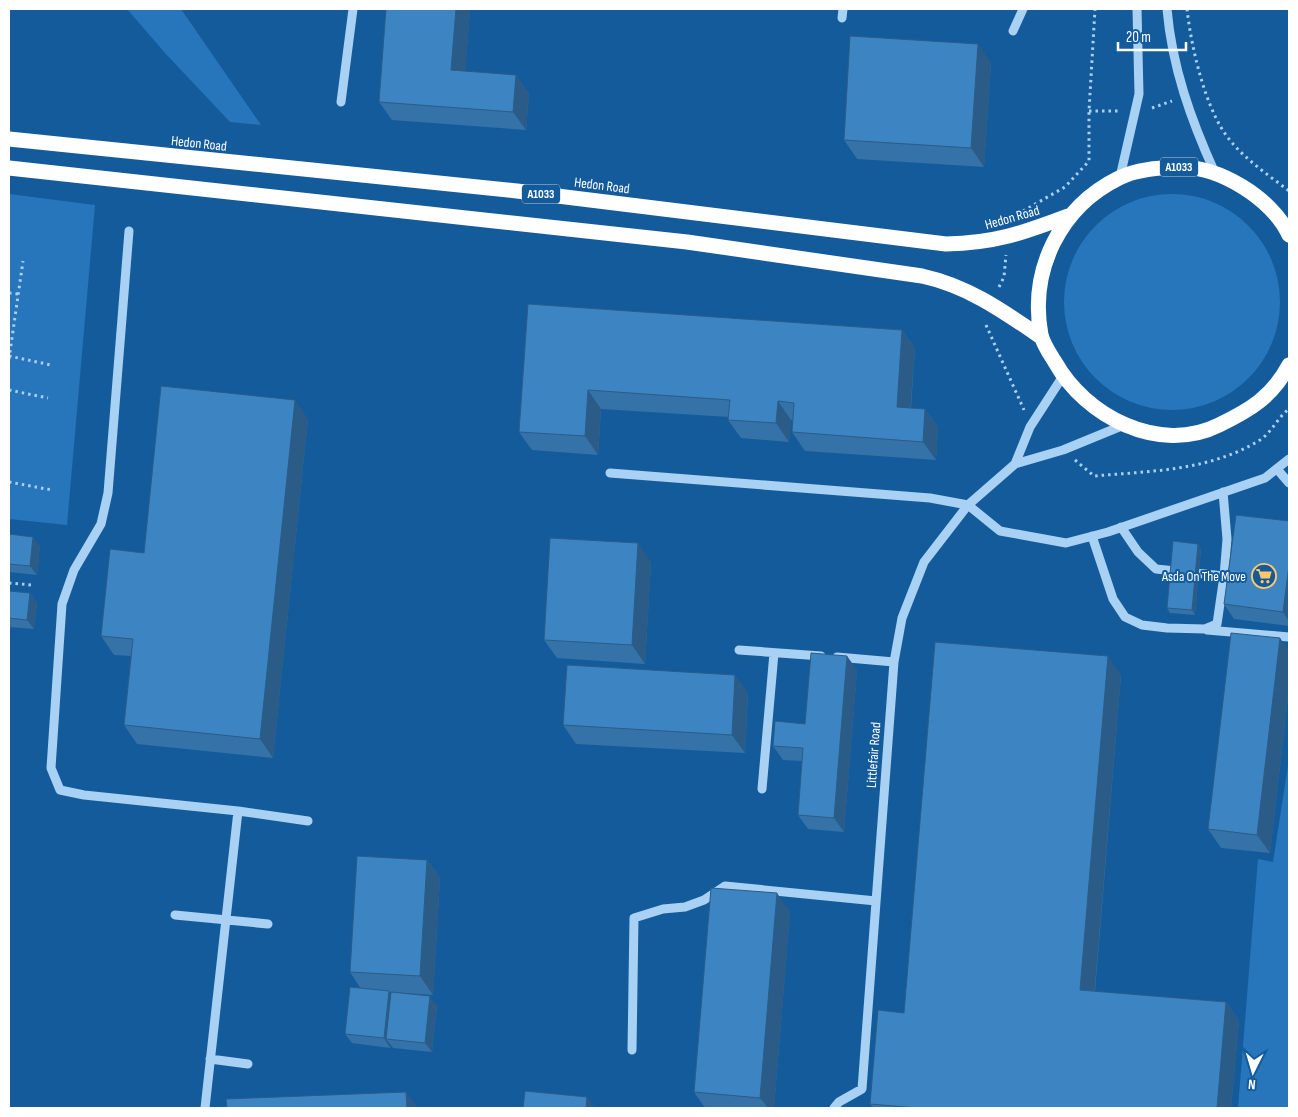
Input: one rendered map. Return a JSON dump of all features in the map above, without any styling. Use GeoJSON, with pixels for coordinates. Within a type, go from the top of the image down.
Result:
{"type":"FeatureCollection","features":[{"type":"Feature","properties":{"kind":"highway","name":"Hedon Road"},"geometry":{"type":"LineString","coordinates":[[9,139],[517,191],[946,244],[976,244],[1009,238],[1068,216]]}},
{"type":"Feature","properties":{"kind":"highway","name":"A1033"},"geometry":{"type":"LineString","coordinates":[[1288,230],[1254,194],[1214,173],[1183,167],[1151,168],[1120,177],[1092,194],[1068,216],[1048,250],[1039,288],[1041,336],[1063,376],[1087,402],[1101,413],[1124,425],[1155,433],[1187,434],[1209,430],[1252,409],[1285,379],[1289,365]]}},
{"type":"Feature","properties":{"kind":"highway","name":"A1033"},"geometry":{"type":"LineString","coordinates":[[9,168],[687,242],[922,276],[945,281],[991,303],[1041,336]]}},
{"type":"Feature","properties":{"kind":"street"},"geometry":{"type":"LineString","coordinates":[[341,102],[353,9]]}},
{"type":"Feature","properties":{"kind":"street"},"geometry":{"type":"LineString","coordinates":[[1013,31],[1023,9]]}},
{"type":"Feature","properties":{"kind":"street"},"geometry":{"type":"LineString","coordinates":[[1120,177],[1139,94],[1137,9]]}},
{"type":"Feature","properties":{"kind":"street"},"geometry":{"type":"LineString","coordinates":[[1167,9],[1170,44],[1193,125],[1214,173]]}},
{"type":"Feature","properties":{"kind":"street"},"geometry":{"type":"LineString","coordinates":[[129,231],[108,493],[101,524],[74,570],[62,604],[51,768],[60,790],[84,795],[308,821]]}},
{"type":"Feature","properties":{"kind":"street","name":"Littlefair Road"},"geometry":{"type":"LineString","coordinates":[[1015,464],[1030,427],[1063,376]]}},
{"type":"Feature","properties":{"kind":"street","name":"Littlefair Road"},"geometry":{"type":"LineString","coordinates":[[834,1108],[839,1102],[862,1088],[894,662],[902,618],[924,562],[968,505],[1015,464],[1063,450],[1124,425]]}},
{"type":"Feature","properties":{"kind":"street"},"geometry":{"type":"LineString","coordinates":[[610,473],[930,498],[968,505],[1000,531],[1066,543],[1121,527],[1265,478],[1289,459]]}},
{"type":"Feature","properties":{"kind":"street"},"geometry":{"type":"LineString","coordinates":[[1277,469],[1289,482]]}},
{"type":"Feature","properties":{"kind":"street"},"geometry":{"type":"LineString","coordinates":[[1205,629],[1218,624],[1227,539],[1223,492]]}},
{"type":"Feature","properties":{"kind":"street"},"geometry":{"type":"LineString","coordinates":[[1121,527],[1138,552],[1156,569],[1224,576]]}},
{"type":"Feature","properties":{"kind":"street"},"geometry":{"type":"LineString","coordinates":[[1092,536],[1107,574],[1113,599],[1125,617],[1142,625],[1289,637]]}},
{"type":"Feature","properties":{"kind":"street"},"geometry":{"type":"LineString","coordinates":[[739,650],[894,662]]}},
{"type":"Feature","properties":{"kind":"street"},"geometry":{"type":"LineString","coordinates":[[762,789],[774,652]]}},
{"type":"Feature","properties":{"kind":"street"},"geometry":{"type":"LineString","coordinates":[[205,1108],[238,812]]}},
{"type":"Feature","properties":{"kind":"street"},"geometry":{"type":"LineString","coordinates":[[632,1050],[634,918],[663,909],[685,907],[704,900],[725,886],[876,901]]}},
{"type":"Feature","properties":{"kind":"street"},"geometry":{"type":"LineString","coordinates":[[175,914],[268,924]]}},
{"type":"Feature","properties":{"kind":"street"},"geometry":{"type":"LineString","coordinates":[[210,1060],[248,1064]]}},
{"type":"Feature","properties":{"kind":"path"},"geometry":{"type":"LineString","coordinates":[[1020,212],[1066,187],[1089,161],[1095,9]]}},
{"type":"Feature","properties":{"kind":"path"},"geometry":{"type":"LineString","coordinates":[[1187,9],[1190,40],[1204,84],[1222,129],[1254,165],[1289,191]]}},
{"type":"Feature","properties":{"kind":"path"},"geometry":{"type":"LineString","coordinates":[[1009,238],[1004,277],[991,303],[980,312],[1030,427]]}},
{"type":"Feature","properties":{"kind":"path"},"geometry":{"type":"LineString","coordinates":[[23,261],[9,357],[52,365]]}},
{"type":"Feature","properties":{"kind":"path"},"geometry":{"type":"LineString","coordinates":[[9,293],[18,294]]}},
{"type":"Feature","properties":{"kind":"path"},"geometry":{"type":"LineString","coordinates":[[9,390],[48,398]]}},
{"type":"Feature","properties":{"kind":"path"},"geometry":{"type":"LineString","coordinates":[[1063,450],[1094,476],[1178,469],[1232,456],[1263,438],[1289,409]]}},
{"type":"Feature","properties":{"kind":"path"},"geometry":{"type":"LineString","coordinates":[[9,482],[52,490]]}},
{"type":"Feature","properties":{"kind":"path"},"geometry":{"type":"LineString","coordinates":[[9,582],[32,585]]}},
{"type":"Feature","properties":{"kind":"shaded area"},"geometry":{"type":"Polygon","coordinates":[[[127,9],[181,9],[261,125],[230,122],[165,53],[127,9]]]}},
{"type":"Feature","properties":{"kind":"shaded area"},"geometry":{"type":"Polygon","coordinates":[[[9,194],[95,205],[67,525],[9,519],[9,194]]]}},
{"type":"Feature","properties":{"kind":"shaded area"},"geometry":{"type":"Polygon","coordinates":[[[1161,194],[1183,194],[1203,198],[1223,206],[1249,225],[1268,251],[1276,271],[1280,302],[1276,333],[1268,353],[1249,379],[1223,398],[1203,406],[1183,410],[1161,410],[1141,406],[1121,398],[1103,386],[1088,371],[1076,353],[1068,333],[1064,313],[1064,291],[1068,271],[1076,251],[1088,233],[1103,218],[1121,206],[1141,198],[1161,194]]]}},
{"type":"Feature","properties":{"kind":"shaded area"},"geometry":{"type":"Polygon","coordinates":[[[1289,759],[1289,1108],[1238,1108],[1258,859],[1273,862],[1289,759]]]}},
{"type":"Feature","properties":{"kind":"building"},"geometry":{"type":"Polygon","coordinates":[[[386,9],[456,9],[451,70],[516,75],[513,112],[379,102],[386,9]]]}},
{"type":"Feature","properties":{"kind":"building"},"geometry":{"type":"Polygon","coordinates":[[[850,36],[978,44],[971,148],[844,140],[850,36]]]}},
{"type":"Feature","properties":{"kind":"building"},"geometry":{"type":"Polygon","coordinates":[[[528,304],[902,330],[897,407],[925,409],[923,442],[792,432],[794,403],[778,401],[776,423],[728,420],[730,400],[588,390],[585,436],[519,432],[528,304]]]}},
{"type":"Feature","properties":{"kind":"building"},"geometry":{"type":"Polygon","coordinates":[[[161,386],[295,400],[260,739],[124,725],[133,639],[101,636],[110,549],[144,553],[161,386]]]}},
{"type":"Feature","properties":{"kind":"building","name":"Asda On The Move"},"geometry":{"type":"Polygon","coordinates":[[[1236,515],[1289,521],[1289,565],[1283,612],[1224,604],[1236,515]]]}},
{"type":"Feature","properties":{"kind":"building"},"geometry":{"type":"Polygon","coordinates":[[[9,534],[33,537],[30,566],[9,564],[9,534]]]}},
{"type":"Feature","properties":{"kind":"building"},"geometry":{"type":"Polygon","coordinates":[[[550,538],[638,543],[632,645],[544,640],[550,538]]]}},
{"type":"Feature","properties":{"kind":"building"},"geometry":{"type":"Polygon","coordinates":[[[1173,541],[1198,544],[1192,610],[1167,608],[1173,541]]]}},
{"type":"Feature","properties":{"kind":"building"},"geometry":{"type":"Polygon","coordinates":[[[9,591],[30,593],[27,620],[9,618],[9,591]]]}},
{"type":"Feature","properties":{"kind":"building"},"geometry":{"type":"Polygon","coordinates":[[[1231,633],[1280,638],[1257,835],[1208,829],[1231,633]]]}},
{"type":"Feature","properties":{"kind":"building"},"geometry":{"type":"Polygon","coordinates":[[[935,642],[1108,656],[1080,990],[1226,1002],[1217,1108],[918,1108],[870,1104],[878,1010],[904,1013],[935,642]]]}},
{"type":"Feature","properties":{"kind":"building"},"geometry":{"type":"Polygon","coordinates":[[[811,653],[847,656],[834,818],[798,815],[803,748],[773,746],[775,721],[805,724],[811,653]]]}},
{"type":"Feature","properties":{"kind":"building"},"geometry":{"type":"Polygon","coordinates":[[[567,665],[735,675],[732,735],[563,725],[567,665]]]}},
{"type":"Feature","properties":{"kind":"building"},"geometry":{"type":"Polygon","coordinates":[[[357,856],[427,860],[420,976],[350,972],[357,856]]]}},
{"type":"Feature","properties":{"kind":"building"},"geometry":{"type":"Polygon","coordinates":[[[711,888],[777,893],[760,1098],[694,1092],[711,888]]]}},
{"type":"Feature","properties":{"kind":"building"},"geometry":{"type":"Polygon","coordinates":[[[350,987],[389,991],[384,1038],[345,1034],[350,987]]]}},
{"type":"Feature","properties":{"kind":"building"},"geometry":{"type":"Polygon","coordinates":[[[391,992],[430,996],[425,1043],[386,1039],[391,992]]]}},
{"type":"Feature","properties":{"kind":"building"},"geometry":{"type":"Polygon","coordinates":[[[525,1091],[587,1097],[586,1108],[523,1108],[525,1091]]]}},
{"type":"Feature","properties":{"kind":"building"},"geometry":{"type":"Polygon","coordinates":[[[406,1092],[407,1108],[227,1108],[226,1099],[406,1092]]]}},
{"type":"Feature","properties":{"kind":"place","name":"Asda On The Move"},"geometry":{"type":"Point","coordinates":[1264,576]}}]}
